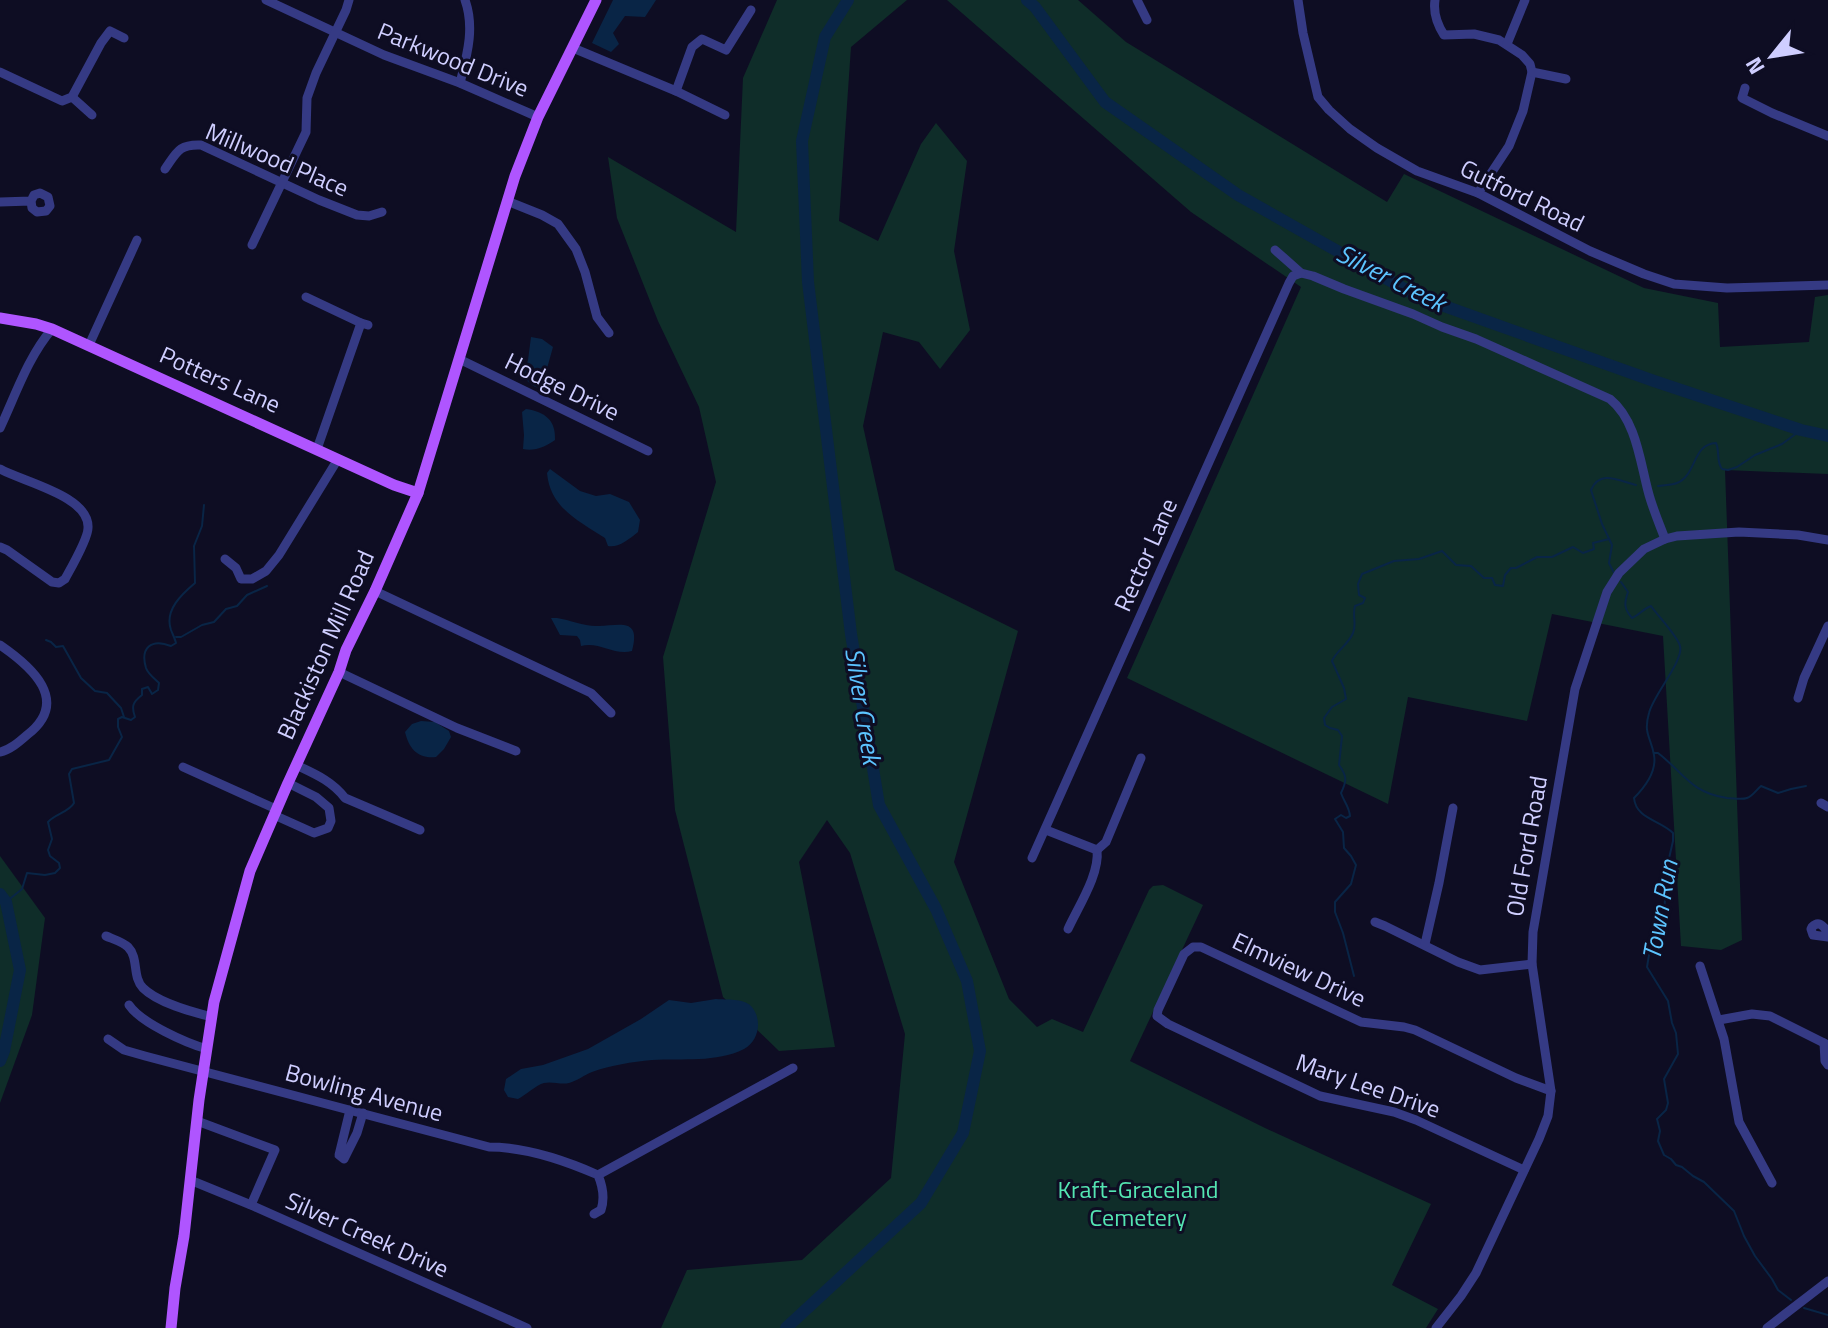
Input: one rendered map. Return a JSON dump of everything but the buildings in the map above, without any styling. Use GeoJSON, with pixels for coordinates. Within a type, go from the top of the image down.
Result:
{"type":"FeatureCollection","features":[{"type":"Feature","properties":{"kind":"main road","name":"Blackiston Mill Road"},"geometry":{"type":"LineString","coordinates":[[171,1328],[212,1017],[250,871],[418,493],[507,201],[538,117],[596,0]]}},
{"type":"Feature","properties":{"kind":"main road","name":"Potters Lane"},"geometry":{"type":"LineString","coordinates":[[0,318],[52,329],[394,485],[418,493]]}},
{"type":"Feature","properties":{"kind":"street","name":"Parkwood Drive"},"geometry":{"type":"LineString","coordinates":[[266,0],[384,55],[460,83],[538,117]]}},
{"type":"Feature","properties":{"kind":"street"},"geometry":{"type":"LineString","coordinates":[[252,245],[306,132],[307,98],[349,0]]}},
{"type":"Feature","properties":{"kind":"street"},"geometry":{"type":"LineString","coordinates":[[460,83],[470,43],[469,13],[465,0]]}},
{"type":"Feature","properties":{"kind":"street"},"geometry":{"type":"LineString","coordinates":[[1137,0],[1147,20]]}},
{"type":"Feature","properties":{"kind":"street","name":"Gutford Road"},"geometry":{"type":"LineString","coordinates":[[1298,0],[1318,97],[1350,129],[1417,171],[1478,193],[1590,251],[1674,284],[1727,288],[1828,285]]}},
{"type":"Feature","properties":{"kind":"street"},"geometry":{"type":"LineString","coordinates":[[1435,0],[1438,26],[1444,35],[1474,34],[1499,40],[1522,55],[1532,72],[1523,111],[1509,146],[1478,193]]}},
{"type":"Feature","properties":{"kind":"street"},"geometry":{"type":"LineString","coordinates":[[1507,44],[1525,0]]}},
{"type":"Feature","properties":{"kind":"street"},"geometry":{"type":"LineString","coordinates":[[676,91],[692,47],[702,39],[726,50],[751,10]]}},
{"type":"Feature","properties":{"kind":"street"},"geometry":{"type":"LineString","coordinates":[[0,72],[62,101],[72,97],[110,31],[124,38]]}},
{"type":"Feature","properties":{"kind":"street"},"geometry":{"type":"LineString","coordinates":[[573,48],[725,115]]}},
{"type":"Feature","properties":{"kind":"street"},"geometry":{"type":"LineString","coordinates":[[1532,72],[1566,79]]}},
{"type":"Feature","properties":{"kind":"street"},"geometry":{"type":"LineString","coordinates":[[1745,88],[1742,98],[1828,136]]}},
{"type":"Feature","properties":{"kind":"street"},"geometry":{"type":"LineString","coordinates":[[72,97],[92,115]]}},
{"type":"Feature","properties":{"kind":"street","name":"Millwood Place"},"geometry":{"type":"LineString","coordinates":[[165,169],[177,152],[188,144],[201,145],[357,215],[369,216],[382,212]]}},
{"type":"Feature","properties":{"kind":"street"},"geometry":{"type":"LineString","coordinates":[[0,202],[31,201]]}},
{"type":"Feature","properties":{"kind":"street"},"geometry":{"type":"LineString","coordinates":[[507,201],[558,224],[576,249],[597,317],[609,333]]}},
{"type":"Feature","properties":{"kind":"street"},"geometry":{"type":"LineString","coordinates":[[89,345],[137,240]]}},
{"type":"Feature","properties":{"kind":"street"},"geometry":{"type":"LineString","coordinates":[[1275,250],[1301,273],[1486,343],[1610,399],[1621,411],[1634,437],[1648,492],[1665,539]]}},
{"type":"Feature","properties":{"kind":"street","name":"Rector Lane"},"geometry":{"type":"LineString","coordinates":[[1032,858],[1289,283],[1293,276],[1301,273]]}},
{"type":"Feature","properties":{"kind":"street"},"geometry":{"type":"LineString","coordinates":[[306,297],[364,324],[317,449]]}},
{"type":"Feature","properties":{"kind":"street"},"geometry":{"type":"LineString","coordinates":[[0,428],[30,361],[52,329]]}},
{"type":"Feature","properties":{"kind":"street","name":"Hodge Drive"},"geometry":{"type":"LineString","coordinates":[[459,359],[648,451]]}},
{"type":"Feature","properties":{"kind":"street"},"geometry":{"type":"LineString","coordinates":[[225,559],[236,568],[241,579],[252,579],[266,571],[338,459]]}},
{"type":"Feature","properties":{"kind":"street"},"geometry":{"type":"LineString","coordinates":[[0,469],[70,500],[85,514],[89,531],[65,579],[59,583],[52,582],[0,547]]}},
{"type":"Feature","properties":{"kind":"street","name":"Old Ford Road"},"geometry":{"type":"LineString","coordinates":[[1436,1328],[1476,1273],[1548,1116],[1551,1091],[1532,964],[1533,932],[1573,701],[1586,651],[1607,592],[1619,573],[1644,549],[1665,539],[1689,534],[1739,532],[1790,534],[1828,540]]}},
{"type":"Feature","properties":{"kind":"street"},"geometry":{"type":"LineString","coordinates":[[375,591],[591,693],[611,713]]}},
{"type":"Feature","properties":{"kind":"street"},"geometry":{"type":"LineString","coordinates":[[1798,698],[1828,626]]}},
{"type":"Feature","properties":{"kind":"street"},"geometry":{"type":"LineString","coordinates":[[0,645],[25,662],[44,686],[48,702],[42,719],[31,732],[7,751],[0,752]]}},
{"type":"Feature","properties":{"kind":"street"},"geometry":{"type":"LineString","coordinates":[[339,672],[457,728],[516,751]]}},
{"type":"Feature","properties":{"kind":"street"},"geometry":{"type":"LineString","coordinates":[[1097,850],[1106,842],[1141,758]]}},
{"type":"Feature","properties":{"kind":"street"},"geometry":{"type":"LineString","coordinates":[[296,765],[330,782],[345,798],[420,830]]}},
{"type":"Feature","properties":{"kind":"street"},"geometry":{"type":"LineString","coordinates":[[183,767],[314,833],[328,828],[331,821],[329,808],[316,797],[288,783]]}},
{"type":"Feature","properties":{"kind":"street"},"geometry":{"type":"LineString","coordinates":[[1425,944],[1453,808]]}},
{"type":"Feature","properties":{"kind":"street"},"geometry":{"type":"LineString","coordinates":[[1046,830],[1097,850]]}},
{"type":"Feature","properties":{"kind":"street"},"geometry":{"type":"LineString","coordinates":[[1068,929],[1095,870],[1097,850]]}},
{"type":"Feature","properties":{"kind":"street"},"geometry":{"type":"LineString","coordinates":[[1375,922],[1480,970],[1532,964]]}},
{"type":"Feature","properties":{"kind":"street"},"geometry":{"type":"LineString","coordinates":[[106,936],[130,949],[138,981],[144,989],[176,1007],[212,1017]]}},
{"type":"Feature","properties":{"kind":"street","name":"Elmview Drive"},"geometry":{"type":"LineString","coordinates":[[1157,1016],[1184,954],[1193,947],[1201,947],[1361,1022],[1415,1030],[1505,1073],[1551,1091]]}},
{"type":"Feature","properties":{"kind":"street"},"geometry":{"type":"LineString","coordinates":[[1700,966],[1719,1020],[1739,1122],[1772,1183]]}},
{"type":"Feature","properties":{"kind":"street"},"geometry":{"type":"LineString","coordinates":[[129,1005],[135,1015],[190,1044],[207,1049]]}},
{"type":"Feature","properties":{"kind":"street"},"geometry":{"type":"LineString","coordinates":[[1719,1020],[1752,1014],[1770,1016],[1826,1044],[1825,1061],[1828,1065]]}},
{"type":"Feature","properties":{"kind":"street","name":"Mary Lee Drive"},"geometry":{"type":"LineString","coordinates":[[1157,1016],[1182,1032],[1320,1096],[1394,1112],[1524,1170]]}},
{"type":"Feature","properties":{"kind":"street","name":"Bowling Avenue"},"geometry":{"type":"LineString","coordinates":[[108,1039],[124,1050],[489,1147],[514,1147],[598,1175]]}},
{"type":"Feature","properties":{"kind":"street"},"geometry":{"type":"LineString","coordinates":[[594,1214],[601,1210],[603,1203],[598,1175],[793,1068]]}},
{"type":"Feature","properties":{"kind":"street"},"geometry":{"type":"LineString","coordinates":[[350,1110],[339,1155],[344,1159],[363,1113]]}},
{"type":"Feature","properties":{"kind":"street"},"geometry":{"type":"LineString","coordinates":[[197,1121],[275,1150],[251,1205]]}},
{"type":"Feature","properties":{"kind":"street","name":"Silver Creek Drive"},"geometry":{"type":"LineString","coordinates":[[190,1180],[527,1328]]}},
{"type":"Feature","properties":{"kind":"street"},"geometry":{"type":"LineString","coordinates":[[1767,1328],[1828,1281]]}},
{"type":"Feature","properties":{"kind":"green space","name":"Kraft-Graceland Cemetery"},"geometry":{"type":"Polygon","coordinates":[[[777,0],[907,0],[851,47],[839,221],[878,241],[921,144],[936,123],[967,161],[954,251],[970,330],[940,369],[919,342],[883,332],[863,426],[895,570],[1018,631],[954,862],[1009,999],[1037,1027],[1052,1019],[1083,1032],[1149,890],[1153,886],[1163,885],[1203,905],[1130,1061],[1265,1128],[1431,1204],[1392,1285],[1438,1309],[1426,1328],[661,1328],[687,1270],[802,1260],[891,1178],[905,1034],[850,853],[827,820],[799,862],[835,1047],[779,1051],[723,997],[675,810],[663,657],[716,482],[699,407],[658,321],[617,218],[608,157],[736,232],[743,78],[777,0]]]}},
{"type":"Feature","properties":{"kind":"green space"},"geometry":{"type":"Polygon","coordinates":[[[947,0],[1078,0],[1126,42],[1387,202],[1404,174],[1644,288],[1718,303],[1720,347],[1809,342],[1815,297],[1828,295],[1828,474],[1725,470],[1742,940],[1721,950],[1681,946],[1663,636],[1552,614],[1527,721],[1408,697],[1388,804],[1127,678],[1301,287],[1191,212],[947,0]]]}},
{"type":"Feature","properties":{"kind":"green space"},"geometry":{"type":"Polygon","coordinates":[[[0,856],[45,918],[32,1015],[0,1103],[0,856]]]}},
{"type":"Feature","properties":{"kind":"water"},"geometry":{"type":"Polygon","coordinates":[[[613,0],[656,0],[645,17],[625,16],[613,33],[619,44],[611,52],[592,43],[613,0]]]}},
{"type":"Feature","properties":{"kind":"water"},"geometry":{"type":"Polygon","coordinates":[[[531,337],[542,339],[553,347],[544,389],[532,385],[523,375],[531,337]]]}},
{"type":"Feature","properties":{"kind":"water"},"geometry":{"type":"Polygon","coordinates":[[[526,409],[548,418],[554,427],[555,440],[540,448],[523,449],[522,412],[526,409]]]}},
{"type":"Feature","properties":{"kind":"water"},"geometry":{"type":"Polygon","coordinates":[[[550,469],[580,491],[596,496],[610,494],[629,502],[640,520],[638,532],[620,544],[608,546],[605,538],[560,504],[549,485],[547,473],[550,469]]]}},
{"type":"Feature","properties":{"kind":"water"},"geometry":{"type":"Polygon","coordinates":[[[551,618],[591,626],[625,625],[633,632],[632,651],[581,646],[577,636],[560,635],[551,618]]]}},
{"type":"Feature","properties":{"kind":"water"},"geometry":{"type":"Polygon","coordinates":[[[435,722],[449,731],[451,737],[436,757],[419,754],[407,738],[405,732],[412,724],[435,722]]]}},
{"type":"Feature","properties":{"kind":"water"},"geometry":{"type":"Polygon","coordinates":[[[716,999],[744,1002],[755,1011],[758,1029],[753,1041],[744,1049],[711,1058],[652,1060],[614,1066],[569,1083],[544,1083],[518,1099],[508,1097],[504,1090],[506,1079],[521,1069],[543,1065],[588,1049],[669,1000],[691,1003],[716,999]]]}},
{"type":"Feature","properties":{"kind":"waterway","name":"Silver Creek"},"geometry":{"type":"LineString","coordinates":[[786,1328],[921,1203],[963,1133],[980,1051],[967,981],[936,909],[879,805],[851,634],[808,282],[802,141],[825,37],[848,0]]}},
{"type":"Feature","properties":{"kind":"waterway","name":"Silver Creek"},"geometry":{"type":"LineString","coordinates":[[1027,0],[1105,102],[1238,195],[1419,297],[1654,381],[1801,430],[1828,436]]}},
{"type":"Feature","properties":{"kind":"waterway"},"geometry":{"type":"LineString","coordinates":[[1658,486],[1675,484],[1683,479],[1698,454],[1708,445],[1716,443],[1720,466],[1728,470],[1782,444],[1801,430]]}},
{"type":"Feature","properties":{"kind":"waterway"},"geometry":{"type":"LineString","coordinates":[[1614,573],[1609,563],[1612,545],[1591,490],[1605,478],[1636,485]]}},
{"type":"Feature","properties":{"kind":"waterway"},"geometry":{"type":"LineString","coordinates":[[6,902],[22,889],[27,873],[45,875],[55,873],[60,868],[48,850],[52,839],[48,822],[74,803],[69,774],[72,769],[109,760],[122,737],[118,719],[131,720],[135,717],[134,704],[142,695],[142,689],[148,687],[152,694],[158,690],[159,683],[147,670],[146,650],[153,644],[171,646],[176,643],[169,623],[170,616],[180,597],[195,583],[194,546],[202,526],[204,505]]}},
{"type":"Feature","properties":{"kind":"waterway"},"geometry":{"type":"LineString","coordinates":[[1354,976],[1335,912],[1335,902],[1351,884],[1356,865],[1344,848],[1343,832],[1335,819],[1341,815],[1346,818],[1350,816],[1341,793],[1345,779],[1339,765],[1342,736],[1338,730],[1325,725],[1324,718],[1332,707],[1346,699],[1332,661],[1353,633],[1355,606],[1363,603],[1365,598],[1359,595],[1358,584],[1362,574],[1394,561],[1419,559],[1442,551],[1456,565],[1471,566],[1484,578],[1492,578],[1495,585],[1503,586],[1505,575],[1511,568],[1537,557],[1552,557],[1573,547],[1583,553],[1594,549],[1593,543],[1609,539]]}},
{"type":"Feature","properties":{"kind":"waterway","name":"Town Run"},"geometry":{"type":"LineString","coordinates":[[1621,582],[1628,592],[1626,606],[1632,618],[1651,606],[1680,646],[1677,660],[1649,713],[1647,731],[1654,767],[1646,784],[1634,798],[1644,815],[1673,833],[1664,915],[1650,949],[1647,967],[1668,1001],[1678,1054],[1664,1079],[1668,1103],[1657,1119],[1660,1131],[1658,1141],[1664,1155],[1704,1182],[1734,1211],[1755,1256],[1778,1290],[1791,1300]]}},
{"type":"Feature","properties":{"kind":"waterway"},"geometry":{"type":"LineString","coordinates":[[176,637],[214,622],[226,609],[237,606],[247,595],[267,586]]}},
{"type":"Feature","properties":{"kind":"waterway"},"geometry":{"type":"LineString","coordinates":[[46,640],[56,647],[63,646],[81,678],[95,691],[107,693],[121,708],[124,717]]}},
{"type":"Feature","properties":{"kind":"waterway"},"geometry":{"type":"LineString","coordinates":[[1654,753],[1658,753],[1696,787],[1727,798],[1747,798],[1761,786],[1778,793],[1806,786]]}},
{"type":"Feature","properties":{"kind":"waterway","name":"Silver Creek"},"geometry":{"type":"LineString","coordinates":[[0,894],[6,902],[20,970],[0,1061]]}},
{"type":"Feature","properties":{"kind":"waterway","name":"Town Run"},"geometry":{"type":"LineString","coordinates":[[1804,1308],[1828,1315]]}}]}
